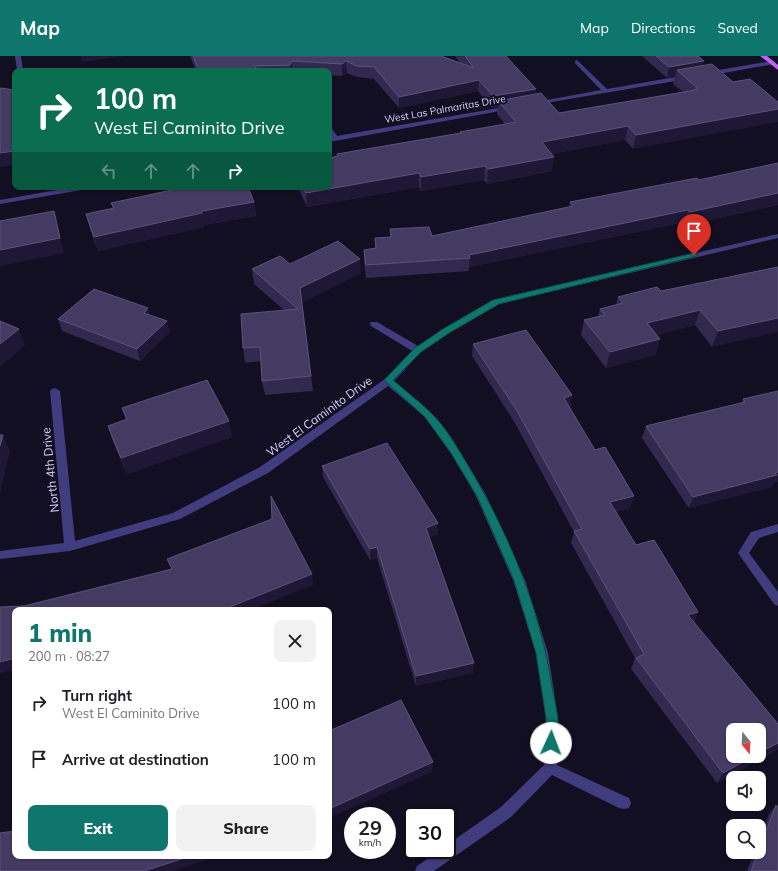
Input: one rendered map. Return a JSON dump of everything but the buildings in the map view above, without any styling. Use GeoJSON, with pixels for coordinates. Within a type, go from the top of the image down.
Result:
{"type":"FeatureCollection","features":[{"type":"Feature","properties":{"kind":"main road"},"geometry":{"type":"LineString","coordinates":[[763,56],[778,68]]}},
{"type":"Feature","properties":{"kind":"street"},"geometry":{"type":"LineString","coordinates":[[18,56],[20,68]]}},
{"type":"Feature","properties":{"kind":"street"},"geometry":{"type":"LineString","coordinates":[[578,62],[605,91]]}},
{"type":"Feature","properties":{"kind":"street"},"geometry":{"type":"LineString","coordinates":[[528,105],[772,63]]}},
{"type":"Feature","properties":{"kind":"street","name":"West Las Palmaritas Drive"},"geometry":{"type":"LineString","coordinates":[[332,139],[520,106]]}},
{"type":"Feature","properties":{"kind":"street"},"geometry":{"type":"LineString","coordinates":[[0,202],[70,190]]}},
{"type":"Feature","properties":{"kind":"street","name":"West El Caminito Drive"},"geometry":{"type":"LineString","coordinates":[[0,555],[70,547],[176,516],[264,470],[388,380],[418,350],[446,331],[496,302],[778,236]]}},
{"type":"Feature","properties":{"kind":"street"},"geometry":{"type":"LineString","coordinates":[[374,324],[418,350]]}},
{"type":"Feature","properties":{"kind":"street"},"geometry":{"type":"LineString","coordinates":[[388,380],[428,415],[454,450],[481,495],[519,580],[542,653],[552,718],[550,768],[506,812],[422,871]]}},
{"type":"Feature","properties":{"kind":"street","name":"North 4th Drive"},"geometry":{"type":"LineString","coordinates":[[55,391],[70,547]]}},
{"type":"Feature","properties":{"kind":"street"},"geometry":{"type":"LineString","coordinates":[[778,528],[755,535],[743,553],[778,601]]}},
{"type":"Feature","properties":{"kind":"street"},"geometry":{"type":"LineString","coordinates":[[550,768],[624,803]]}},
{"type":"Feature","properties":{"kind":"route"},"geometry":{"type":"LineString","coordinates":[[551,743],[552,718],[542,653],[519,580],[481,495],[454,450],[428,415],[388,380],[418,350],[446,331],[496,302],[694,255]]}}]}
